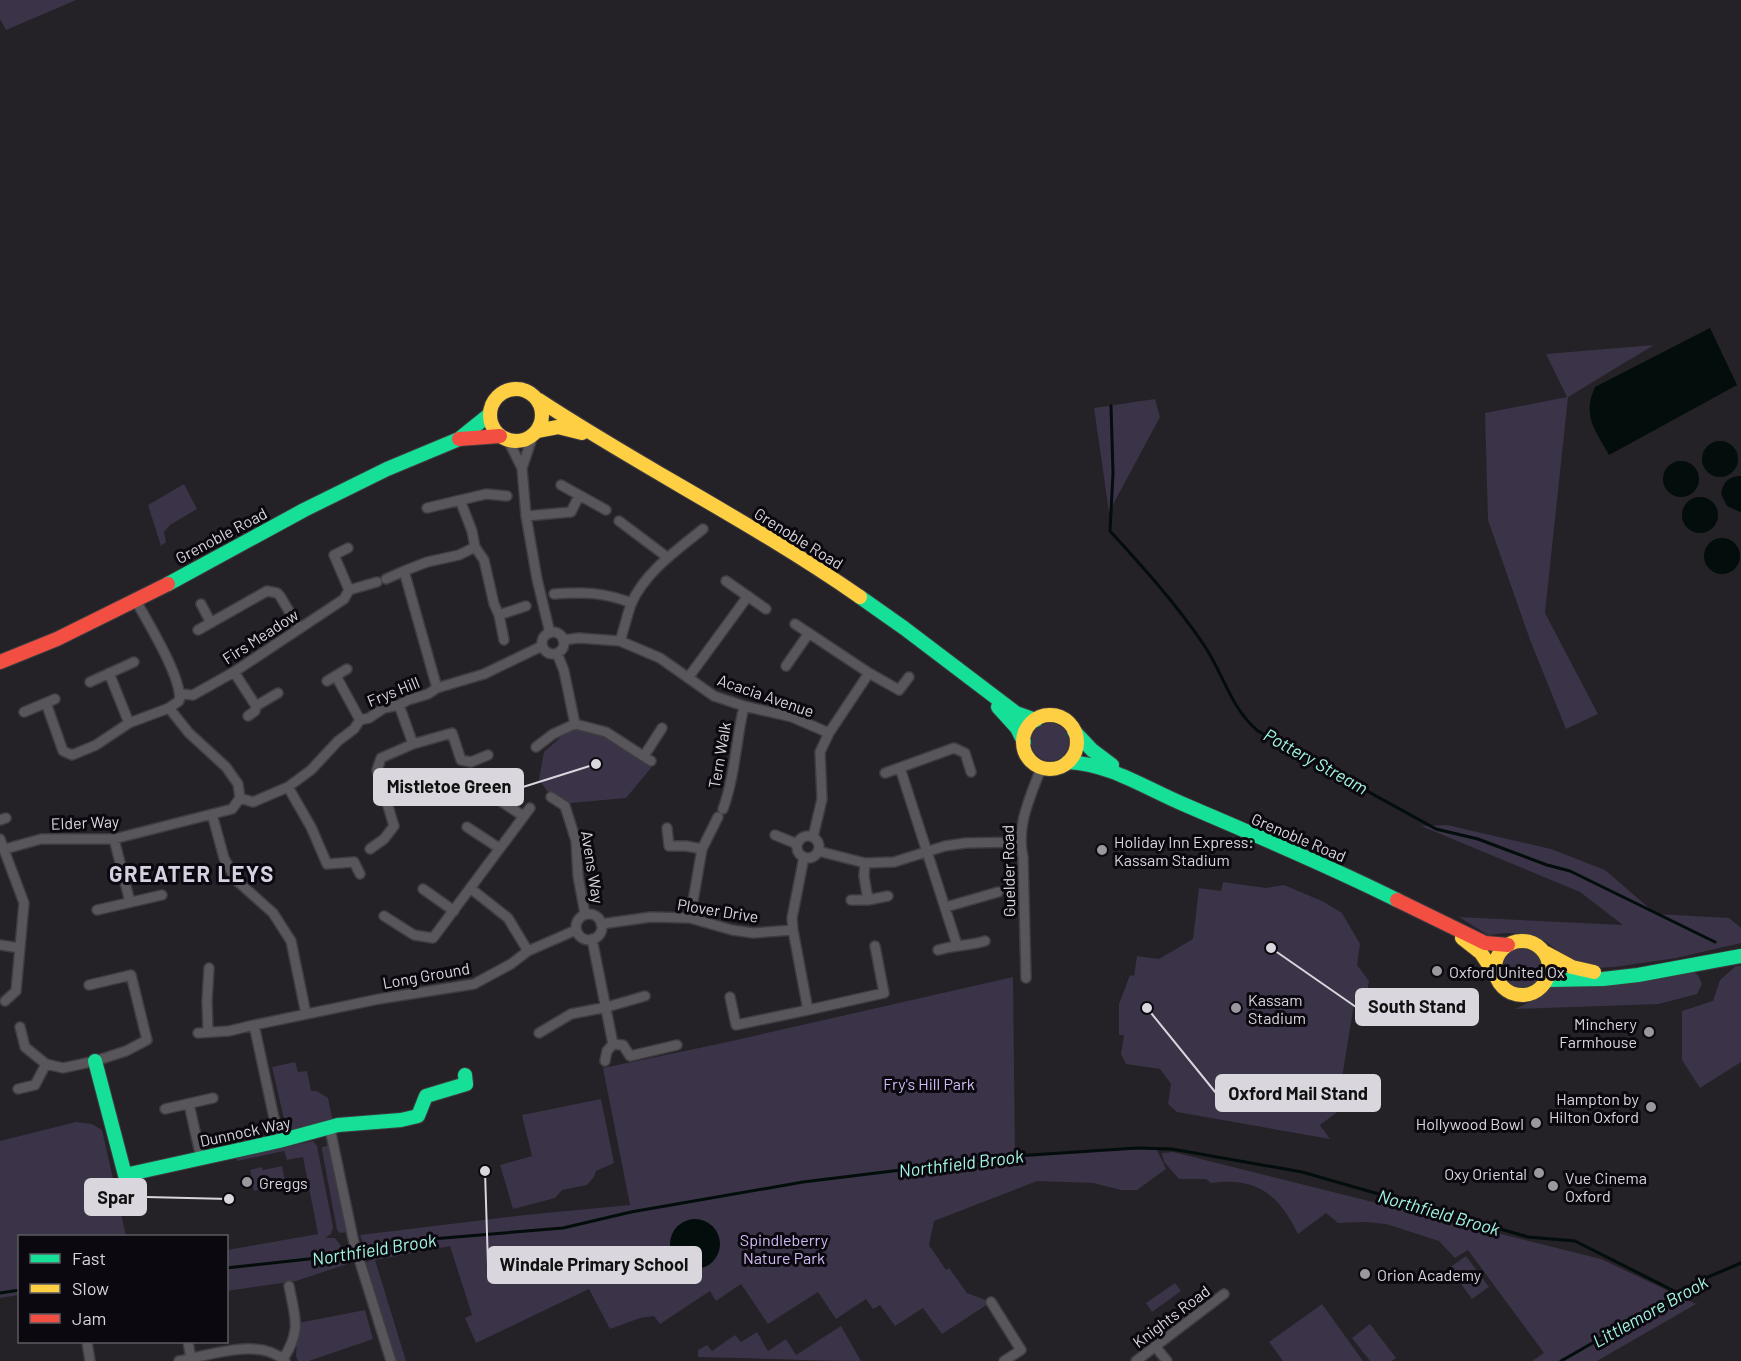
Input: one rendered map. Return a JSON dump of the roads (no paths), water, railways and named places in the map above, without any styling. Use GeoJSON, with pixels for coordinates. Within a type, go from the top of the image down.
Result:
{"type":"FeatureCollection","features":[{"type":"Feature","properties":{"kind":"street"},"geometry":{"type":"LineString","coordinates":[[522,468],[504,438],[494,429],[490,414],[496,398],[512,388],[533,393],[539,400],[543,414],[542,423],[535,433],[522,468],[526,516],[537,579],[550,633]]}},
{"type":"Feature","properties":{"kind":"street","name":"Grenoble Road"},"geometry":{"type":"LineString","coordinates":[[539,400],[597,438],[836,580],[904,628],[1016,713],[1036,720]]}},
{"type":"Feature","properties":{"kind":"street","name":"Grenoble Road"},"geometry":{"type":"LineString","coordinates":[[0,662],[57,639],[136,601],[304,510],[387,469],[459,439],[490,414]]}},
{"type":"Feature","properties":{"kind":"street","name":"Grenoble Road"},"geometry":{"type":"LineString","coordinates":[[535,433],[558,427],[572,429],[597,438]]}},
{"type":"Feature","properties":{"kind":"street"},"geometry":{"type":"LineString","coordinates":[[504,438],[517,442],[535,433]]}},
{"type":"Feature","properties":{"kind":"street","name":"Grenoble Road"},"geometry":{"type":"LineString","coordinates":[[459,439],[504,438]]}},
{"type":"Feature","properties":{"kind":"street"},"geometry":{"type":"LineString","coordinates":[[561,485],[606,510]]}},
{"type":"Feature","properties":{"kind":"street"},"geometry":{"type":"LineString","coordinates":[[427,508],[486,494],[507,496]]}},
{"type":"Feature","properties":{"kind":"street"},"geometry":{"type":"LineString","coordinates":[[526,516],[571,512],[579,496]]}},
{"type":"Feature","properties":{"kind":"street"},"geometry":{"type":"LineString","coordinates":[[459,500],[472,531],[475,547],[484,560],[504,640]]}},
{"type":"Feature","properties":{"kind":"street"},"geometry":{"type":"LineString","coordinates":[[619,521],[668,557]]}},
{"type":"Feature","properties":{"kind":"street"},"geometry":{"type":"LineString","coordinates":[[620,641],[632,603],[647,579],[668,557],[704,529]]}},
{"type":"Feature","properties":{"kind":"street","name":"Firs Meadow"},"geometry":{"type":"LineString","coordinates":[[181,694],[192,694],[234,672],[344,599],[349,590],[382,581],[427,562],[459,555],[475,547]]}},
{"type":"Feature","properties":{"kind":"street"},"geometry":{"type":"LineString","coordinates":[[324,560],[348,548]]}},
{"type":"Feature","properties":{"kind":"street"},"geometry":{"type":"LineString","coordinates":[[334,555],[349,590]]}},
{"type":"Feature","properties":{"kind":"street"},"geometry":{"type":"LineString","coordinates":[[404,571],[437,688]]}},
{"type":"Feature","properties":{"kind":"street"},"geometry":{"type":"LineString","coordinates":[[726,581],[766,609]]}},
{"type":"Feature","properties":{"kind":"street"},"geometry":{"type":"LineString","coordinates":[[198,630],[267,591],[280,596],[299,628]]}},
{"type":"Feature","properties":{"kind":"street"},"geometry":{"type":"LineString","coordinates":[[554,594],[579,592],[609,594],[632,603]]}},
{"type":"Feature","properties":{"kind":"street"},"geometry":{"type":"LineString","coordinates":[[688,678],[748,596]]}},
{"type":"Feature","properties":{"kind":"street"},"geometry":{"type":"LineString","coordinates":[[24,712],[50,701],[63,751],[72,755],[96,745],[129,723],[169,708],[179,701],[181,694],[165,655],[136,601]]}},
{"type":"Feature","properties":{"kind":"street"},"geometry":{"type":"LineString","coordinates":[[201,604],[212,623]]}},
{"type":"Feature","properties":{"kind":"street"},"geometry":{"type":"LineString","coordinates":[[499,615],[526,606]]}},
{"type":"Feature","properties":{"kind":"street"},"geometry":{"type":"LineString","coordinates":[[795,624],[899,690],[909,677]]}},
{"type":"Feature","properties":{"kind":"street"},"geometry":{"type":"LineString","coordinates":[[550,633],[557,633],[563,640],[563,647],[557,653],[549,653],[542,646],[543,639],[550,633]]}},
{"type":"Feature","properties":{"kind":"street"},"geometry":{"type":"LineString","coordinates":[[786,666],[809,633]]}},
{"type":"Feature","properties":{"kind":"street","name":"Acacia Avenue"},"geometry":{"type":"LineString","coordinates":[[563,640],[579,638],[620,641],[660,658],[714,696],[744,706],[792,717],[829,733],[820,752],[822,799],[813,837]]}},
{"type":"Feature","properties":{"kind":"street","name":"Frys Hill"},"geometry":{"type":"LineString","coordinates":[[240,798],[253,802],[288,787],[311,770],[338,741],[354,729],[360,720],[369,718],[384,708],[428,694],[437,688],[484,674],[542,646]]}},
{"type":"Feature","properties":{"kind":"street"},"geometry":{"type":"LineString","coordinates":[[557,653],[564,671],[575,724]]}},
{"type":"Feature","properties":{"kind":"street"},"geometry":{"type":"LineString","coordinates":[[90,682],[134,662]]}},
{"type":"Feature","properties":{"kind":"street"},"geometry":{"type":"LineString","coordinates":[[327,681],[347,669]]}},
{"type":"Feature","properties":{"kind":"street"},"geometry":{"type":"LineString","coordinates":[[234,672],[256,706]]}},
{"type":"Feature","properties":{"kind":"street"},"geometry":{"type":"LineString","coordinates":[[109,673],[129,723]]}},
{"type":"Feature","properties":{"kind":"street"},"geometry":{"type":"LineString","coordinates":[[829,733],[869,673]]}},
{"type":"Feature","properties":{"kind":"street"},"geometry":{"type":"LineString","coordinates":[[336,676],[360,720]]}},
{"type":"Feature","properties":{"kind":"street","name":"Grenoble Road"},"geometry":{"type":"LineString","coordinates":[[974,682],[1017,728],[1024,742]]}},
{"type":"Feature","properties":{"kind":"street"},"geometry":{"type":"LineString","coordinates":[[248,716],[255,711],[256,706],[278,693]]}},
{"type":"Feature","properties":{"kind":"street"},"geometry":{"type":"LineString","coordinates":[[399,705],[413,744]]}},
{"type":"Feature","properties":{"kind":"street","name":"Tern Walk"},"geometry":{"type":"LineString","coordinates":[[690,918],[702,849],[720,813],[735,767],[737,736],[744,706]]}},
{"type":"Feature","properties":{"kind":"street"},"geometry":{"type":"LineString","coordinates":[[169,708],[189,733],[226,767],[238,784],[240,798]]}},
{"type":"Feature","properties":{"kind":"street"},"geometry":{"type":"LineString","coordinates":[[1044,716],[1058,717],[1067,722],[1074,731],[1075,751],[1068,762],[1057,768],[1041,768],[1028,757],[1024,742],[1028,727],[1036,720],[1044,716]]}},
{"type":"Feature","properties":{"kind":"street"},"geometry":{"type":"LineString","coordinates":[[536,747],[553,734],[575,724],[606,732],[648,758],[662,728]]}},
{"type":"Feature","properties":{"kind":"street","name":"Grenoble Road"},"geometry":{"type":"LineString","coordinates":[[1074,731],[1103,759],[1140,783]]}},
{"type":"Feature","properties":{"kind":"street"},"geometry":{"type":"LineString","coordinates":[[370,849],[384,839],[393,826],[377,770],[381,758],[413,744],[453,733],[461,760],[471,762],[488,755]]}},
{"type":"Feature","properties":{"kind":"street"},"geometry":{"type":"LineString","coordinates":[[885,773],[954,748],[965,753],[971,772]]}},
{"type":"Feature","properties":{"kind":"street","name":"Grenoble Road"},"geometry":{"type":"LineString","coordinates":[[1068,762],[1099,766],[1140,783],[1338,871],[1485,943],[1508,945]]}},
{"type":"Feature","properties":{"kind":"street"},"geometry":{"type":"LineString","coordinates":[[900,768],[957,945]]}},
{"type":"Feature","properties":{"kind":"street","name":"Guelder Road"},"geometry":{"type":"LineString","coordinates":[[1026,978],[1023,857],[1020,842],[1023,816],[1041,768]]}},
{"type":"Feature","properties":{"kind":"street"},"geometry":{"type":"LineString","coordinates":[[288,787],[311,827],[323,867],[354,862],[360,874]]}},
{"type":"Feature","properties":{"kind":"street","name":"Avens Way"},"geometry":{"type":"LineString","coordinates":[[551,797],[565,806],[576,841],[578,876],[585,914]]}},
{"type":"Feature","properties":{"kind":"street","name":"Elder Way"},"geometry":{"type":"LineString","coordinates":[[5,849],[41,839],[114,839],[232,809],[240,798]]}},
{"type":"Feature","properties":{"kind":"street"},"geometry":{"type":"LineString","coordinates":[[500,800],[523,816]]}},
{"type":"Feature","properties":{"kind":"street"},"geometry":{"type":"LineString","coordinates":[[384,916],[414,935],[435,939],[530,808]]}},
{"type":"Feature","properties":{"kind":"street"},"geometry":{"type":"LineString","coordinates":[[212,814],[224,858],[236,880],[273,913],[291,941],[306,1014]]}},
{"type":"Feature","properties":{"kind":"street"},"geometry":{"type":"LineString","coordinates":[[467,827],[499,848]]}},
{"type":"Feature","properties":{"kind":"street"},"geometry":{"type":"LineString","coordinates":[[667,828],[669,846],[702,849]]}},
{"type":"Feature","properties":{"kind":"street"},"geometry":{"type":"LineString","coordinates":[[775,835],[797,844]]}},
{"type":"Feature","properties":{"kind":"street"},"geometry":{"type":"LineString","coordinates":[[804,837],[813,837],[819,845],[818,851],[812,857],[804,857],[798,852],[797,844],[804,837]]}},
{"type":"Feature","properties":{"kind":"street"},"geometry":{"type":"LineString","coordinates":[[0,839],[24,903],[16,991],[5,1001]]}},
{"type":"Feature","properties":{"kind":"street"},"geometry":{"type":"LineString","coordinates":[[114,839],[130,902]]}},
{"type":"Feature","properties":{"kind":"street"},"geometry":{"type":"LineString","coordinates":[[818,851],[865,863],[894,862],[966,843],[1020,842]]}},
{"type":"Feature","properties":{"kind":"street"},"geometry":{"type":"LineString","coordinates":[[804,857],[792,918],[808,1010]]}},
{"type":"Feature","properties":{"kind":"street"},"geometry":{"type":"LineString","coordinates":[[865,863],[864,876],[868,900]]}},
{"type":"Feature","properties":{"kind":"street"},"geometry":{"type":"LineString","coordinates":[[470,888],[508,918],[528,951]]}},
{"type":"Feature","properties":{"kind":"street"},"geometry":{"type":"LineString","coordinates":[[423,889],[454,911]]}},
{"type":"Feature","properties":{"kind":"street"},"geometry":{"type":"LineString","coordinates":[[946,907],[998,892]]}},
{"type":"Feature","properties":{"kind":"street"},"geometry":{"type":"LineString","coordinates":[[97,910],[162,895]]}},
{"type":"Feature","properties":{"kind":"street"},"geometry":{"type":"LineString","coordinates":[[851,900],[868,900],[888,896]]}},
{"type":"Feature","properties":{"kind":"street"},"geometry":{"type":"LineString","coordinates":[[585,914],[593,915],[601,924],[600,932],[592,939],[583,938],[576,930],[577,921],[585,914]]}},
{"type":"Feature","properties":{"kind":"street","name":"Plover Drive"},"geometry":{"type":"LineString","coordinates":[[601,924],[651,916],[690,918],[732,930],[753,933],[793,930]]}},
{"type":"Feature","properties":{"kind":"street","name":"Grenoble Road"},"geometry":{"type":"LineString","coordinates":[[1444,924],[1481,953],[1495,974]]}},
{"type":"Feature","properties":{"kind":"street","name":"Long Ground"},"geometry":{"type":"LineString","coordinates":[[198,1033],[229,1031],[379,999],[474,984],[511,964],[528,951],[576,930]]}},
{"type":"Feature","properties":{"kind":"street"},"geometry":{"type":"LineString","coordinates":[[592,939],[614,1044]]}},
{"type":"Feature","properties":{"kind":"street"},"geometry":{"type":"LineString","coordinates":[[1623,976],[1572,967],[1546,953],[1535,944],[1525,941],[1508,945],[1498,956],[1495,974],[1501,987],[1519,995],[1535,992],[1548,980],[1562,977],[1602,979],[1677,969],[1741,956]]}},
{"type":"Feature","properties":{"kind":"street"},"geometry":{"type":"LineString","coordinates":[[938,950],[985,942]]}},
{"type":"Feature","properties":{"kind":"street"},"geometry":{"type":"LineString","coordinates":[[0,945],[20,948]]}},
{"type":"Feature","properties":{"kind":"street"},"geometry":{"type":"LineString","coordinates":[[730,997],[736,1025],[884,993],[875,946]]}},
{"type":"Feature","properties":{"kind":"street"},"geometry":{"type":"LineString","coordinates":[[1546,953],[1550,964],[1548,980]]}},
{"type":"Feature","properties":{"kind":"street"},"geometry":{"type":"LineString","coordinates":[[208,1031],[209,968]]}},
{"type":"Feature","properties":{"kind":"street"},"geometry":{"type":"LineString","coordinates":[[20,1027],[25,1047],[46,1064],[63,1068],[126,1051],[147,1040],[131,975],[88,985]]}},
{"type":"Feature","properties":{"kind":"street"},"geometry":{"type":"LineString","coordinates":[[539,1033],[571,1014],[645,996]]}},
{"type":"Feature","properties":{"kind":"street"},"geometry":{"type":"LineString","coordinates":[[254,1025],[279,1141]]}},
{"type":"Feature","properties":{"kind":"street"},"geometry":{"type":"LineString","coordinates":[[614,1044],[623,1045],[630,1056],[677,1045]]}},
{"type":"Feature","properties":{"kind":"street"},"geometry":{"type":"LineString","coordinates":[[604,1061],[607,1051],[614,1044]]}},
{"type":"Feature","properties":{"kind":"street","name":"Dunnock Way"},"geometry":{"type":"LineString","coordinates":[[95,1061],[125,1175],[279,1141],[338,1125],[401,1120],[418,1116],[426,1096],[466,1084],[465,1075]]}},
{"type":"Feature","properties":{"kind":"street"},"geometry":{"type":"LineString","coordinates":[[18,1089],[35,1085],[46,1064]]}},
{"type":"Feature","properties":{"kind":"street"},"geometry":{"type":"LineString","coordinates":[[165,1109],[213,1098]]}},
{"type":"Feature","properties":{"kind":"street"},"geometry":{"type":"LineString","coordinates":[[189,1104],[201,1158]]}},
{"type":"Feature","properties":{"kind":"street"},"geometry":{"type":"LineString","coordinates":[[330,1129],[355,1246],[391,1361]]}},
{"type":"Feature","properties":{"kind":"street"},"geometry":{"type":"LineString","coordinates":[[188,1343],[184,1360],[258,1348],[273,1351],[284,1360],[296,1333],[289,1286]]}},
{"type":"Feature","properties":{"kind":"street","name":"Knights Road"},"geometry":{"type":"LineString","coordinates":[[1136,1361],[1224,1294]]}},
{"type":"Feature","properties":{"kind":"street"},"geometry":{"type":"LineString","coordinates":[[991,1302],[1021,1350],[1004,1361]]}},
{"type":"Feature","properties":{"kind":"street"},"geometry":{"type":"LineString","coordinates":[[87,1343],[90,1361]]}},
{"type":"Feature","properties":{"kind":"street"},"geometry":{"type":"LineString","coordinates":[[1155,1346],[1167,1361]]}},
{"type":"Feature","properties":{"kind":"waterway","name":"Pottery Stream"},"geometry":{"type":"LineString","coordinates":[[1111,406],[1113,473],[1110,531],[1183,615],[1211,656],[1241,712],[1258,731],[1436,829],[1478,839],[1547,865],[1570,871],[1715,942]]}},
{"type":"Feature","properties":{"kind":"waterway","name":"Northfield Brook"},"geometry":{"type":"LineString","coordinates":[[228,1268],[336,1256],[396,1242],[563,1228],[631,1212],[803,1182],[1015,1156],[1137,1148],[1172,1149],[1302,1172],[1528,1237],[1575,1241],[1680,1294]]}},
{"type":"Feature","properties":{"kind":"waterway","name":"Littlemore Brook"},"geometry":{"type":"LineString","coordinates":[[1561,1361],[1708,1277],[1741,1263]]}},
{"type":"Feature","properties":{"kind":"waterway","name":"Northfield Brook"},"geometry":{"type":"LineString","coordinates":[[0,1293],[18,1290]]}},
{"type":"Feature","properties":{"kind":"place","name":"Mistletoe Green"},"geometry":{"type":"Point","coordinates":[596,764]}},
{"type":"Feature","properties":{"kind":"place","name":"Holiday Inn Express: Kassam Stadium"},"geometry":{"type":"Point","coordinates":[1102,850]}},
{"type":"Feature","properties":{"kind":"place","name":"South Stand"},"geometry":{"type":"Point","coordinates":[1271,948]}},
{"type":"Feature","properties":{"kind":"place","name":"Oxford United Ox"},"geometry":{"type":"Point","coordinates":[1437,971]}},
{"type":"Feature","properties":{"kind":"place","name":"Oxford Mail Stand"},"geometry":{"type":"Point","coordinates":[1147,1008]}},
{"type":"Feature","properties":{"kind":"place","name":"Kassam Stadium"},"geometry":{"type":"Point","coordinates":[1236,1008]}},
{"type":"Feature","properties":{"kind":"place","name":"Minchery Farmhouse"},"geometry":{"type":"Point","coordinates":[1649,1032]}},
{"type":"Feature","properties":{"kind":"place","name":"Hampton by Hilton Oxford"},"geometry":{"type":"Point","coordinates":[1651,1107]}},
{"type":"Feature","properties":{"kind":"place","name":"Hollywood Bowl"},"geometry":{"type":"Point","coordinates":[1536,1123]}},
{"type":"Feature","properties":{"kind":"place","name":"Windale Primary School"},"geometry":{"type":"Point","coordinates":[485,1171]}},
{"type":"Feature","properties":{"kind":"place","name":"Oxy Oriental"},"geometry":{"type":"Point","coordinates":[1539,1173]}},
{"type":"Feature","properties":{"kind":"place","name":"Greggs"},"geometry":{"type":"Point","coordinates":[247,1182]}},
{"type":"Feature","properties":{"kind":"place","name":"Vue Cinema Oxford"},"geometry":{"type":"Point","coordinates":[1553,1186]}},
{"type":"Feature","properties":{"kind":"place","name":"Spar"},"geometry":{"type":"Point","coordinates":[229,1199]}},
{"type":"Feature","properties":{"kind":"place","name":"Orion Academy"},"geometry":{"type":"Point","coordinates":[1365,1274]}},
{"type":"Feature","properties":{"kind":"district","name":"GREATER LEYS"},"geometry":{"type":"Point","coordinates":[192,873]}},
{"type":"Feature","properties":{"kind":"park label","name":"Fry's Hill Park"},"geometry":{"type":"Point","coordinates":[929,1083]}},
{"type":"Feature","properties":{"kind":"park label","name":"Spindleberry Nature Park"},"geometry":{"type":"Point","coordinates":[784,1248]}}]}
